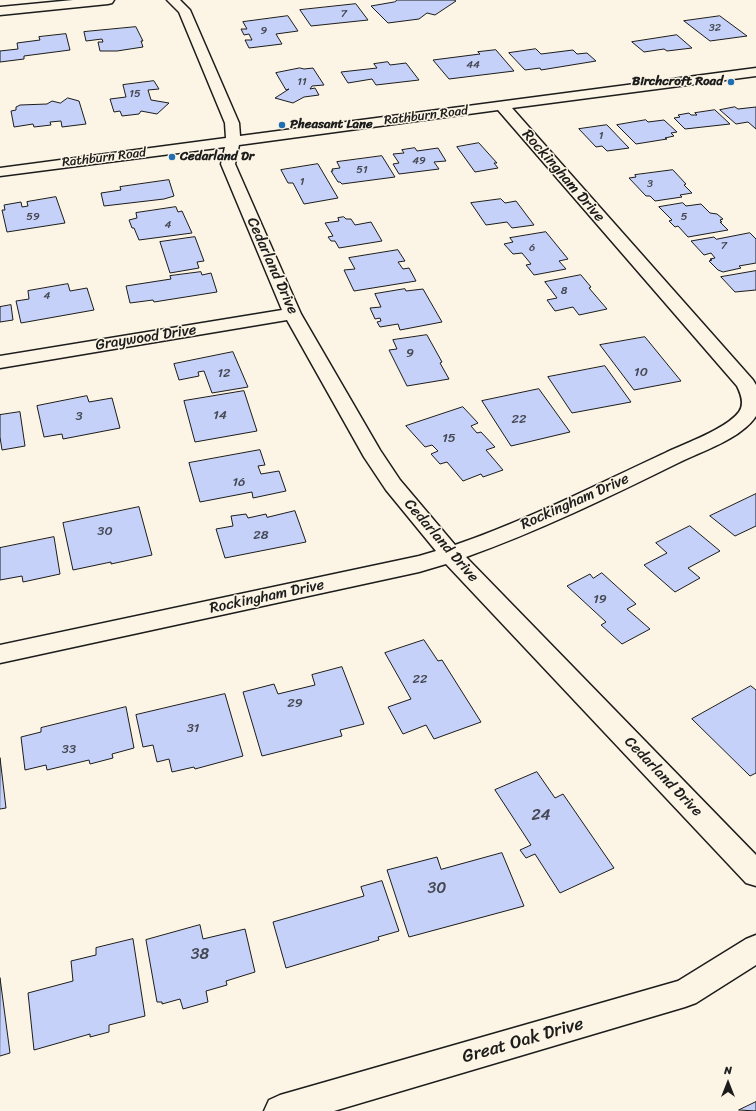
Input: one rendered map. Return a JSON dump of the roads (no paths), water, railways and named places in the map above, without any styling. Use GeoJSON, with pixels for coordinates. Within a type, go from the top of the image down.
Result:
{"type":"FeatureCollection","features":[{"type":"Feature","properties":{"kind":"street"},"geometry":{"type":"LineString","coordinates":[[0,11],[108,0]]}},
{"type":"Feature","properties":{"kind":"street"},"geometry":{"type":"LineString","coordinates":[[173,0],[184,10],[232,123],[232,141]]}},
{"type":"Feature","properties":{"kind":"street","name":"Rathburn Road"},"geometry":{"type":"LineString","coordinates":[[0,172],[756,72]]}},
{"type":"Feature","properties":{"kind":"street","name":"Rockingham Drive"},"geometry":{"type":"LineString","coordinates":[[0,654],[411,566],[451,555],[573,506],[710,439],[739,423],[748,415],[751,405],[751,395],[746,384],[502,106]]}},
{"type":"Feature","properties":{"kind":"street","name":"Cedarland Drive"},"geometry":{"type":"LineString","coordinates":[[232,141],[228,164],[292,314],[371,452],[397,490],[451,555],[756,874]]}},
{"type":"Feature","properties":{"kind":"street","name":"Graywood Drive"},"geometry":{"type":"LineString","coordinates":[[0,362],[292,314]]}},
{"type":"Feature","properties":{"kind":"street","name":"Great Oak Drive"},"geometry":{"type":"LineString","coordinates":[[280,1111],[685,994],[756,949]]}},
{"type":"Feature","properties":{"kind":"place","name":"Birchcroft Road"},"geometry":{"type":"Point","coordinates":[731,82]}},
{"type":"Feature","properties":{"kind":"place","name":"Pheasant Lane"},"geometry":{"type":"Point","coordinates":[282,125]}},
{"type":"Feature","properties":{"kind":"place","name":"Cedarland Dr"},"geometry":{"type":"Point","coordinates":[172,157]}}]}
